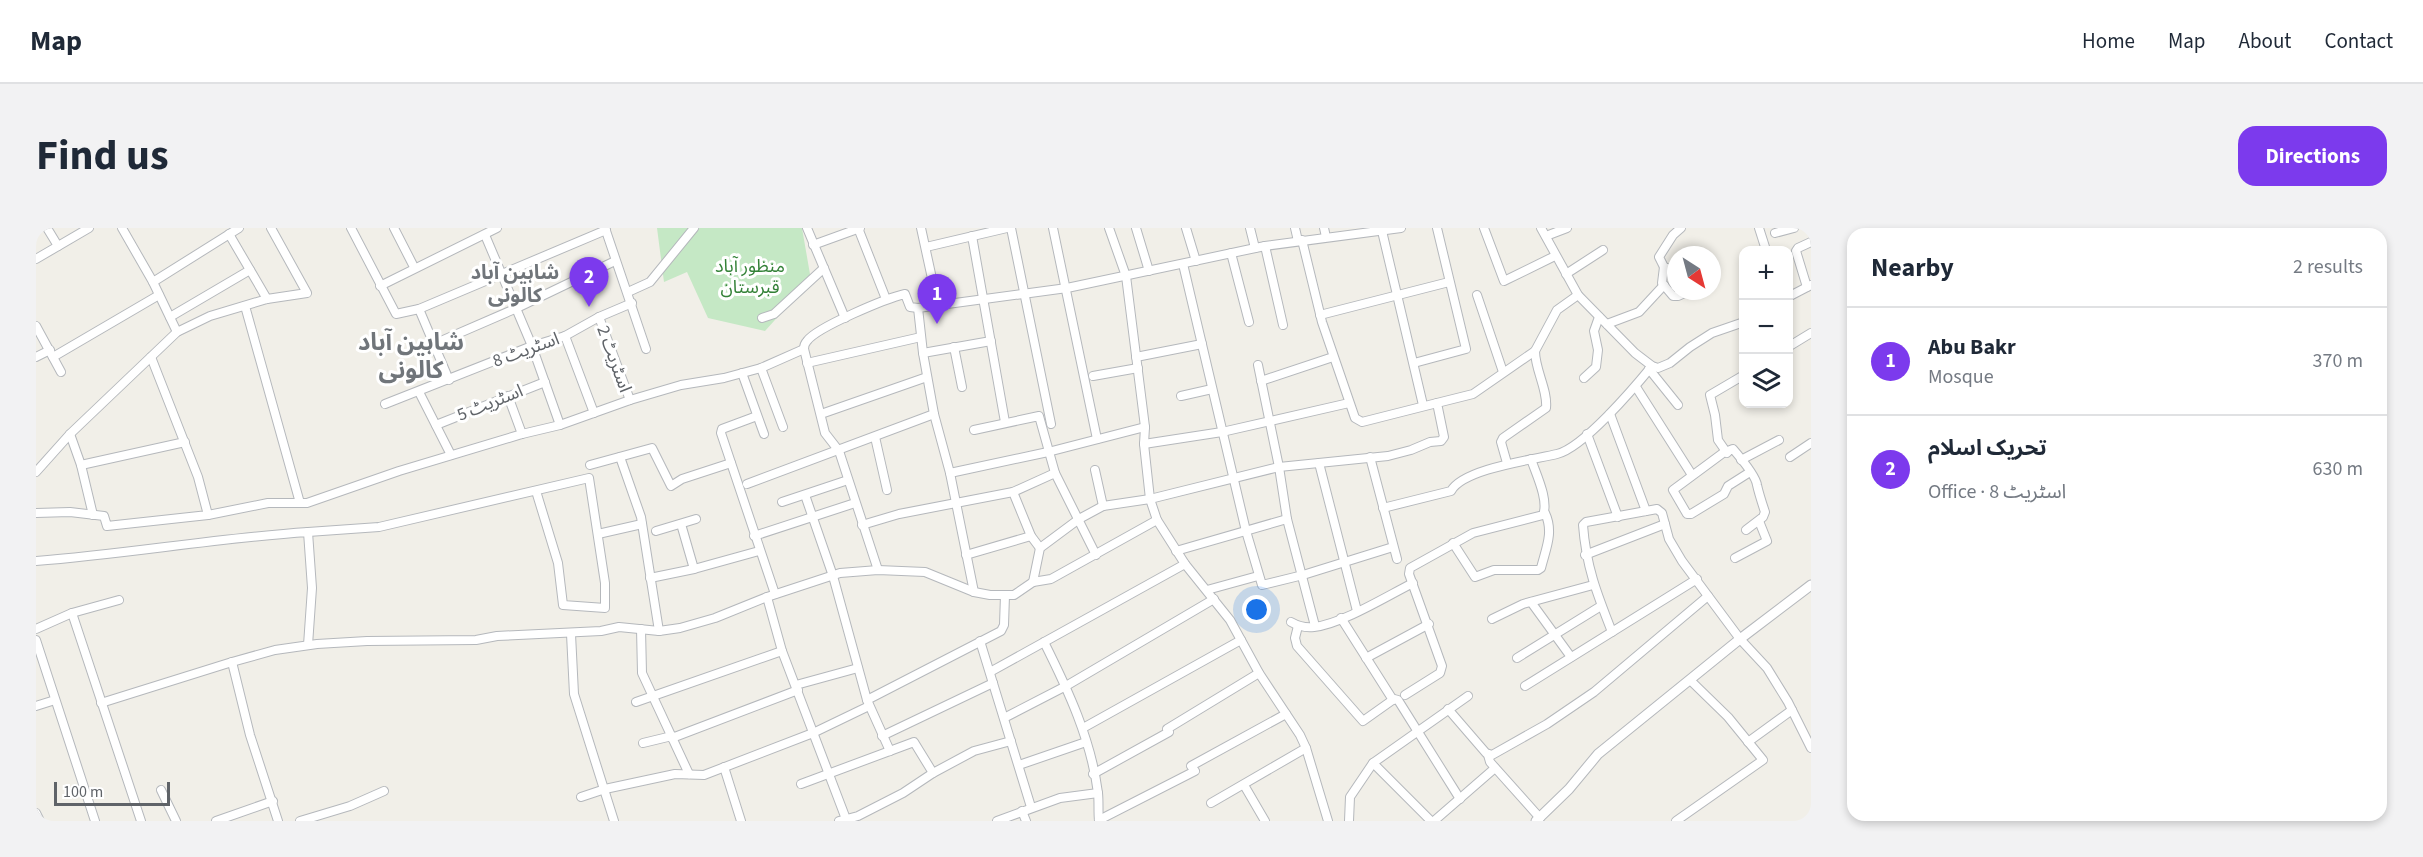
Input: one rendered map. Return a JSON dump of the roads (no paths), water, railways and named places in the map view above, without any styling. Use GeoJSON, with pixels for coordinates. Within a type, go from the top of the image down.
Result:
{"type":"FeatureCollection","features":[{"type":"Feature","properties":{"kind":"street"},"geometry":{"type":"LineString","coordinates":[[47,228],[58,246]]}},
{"type":"Feature","properties":{"kind":"street"},"geometry":{"type":"LineString","coordinates":[[36,260],[89,228]]}},
{"type":"Feature","properties":{"kind":"street"},"geometry":{"type":"LineString","coordinates":[[122,228],[153,282],[177,332]]}},
{"type":"Feature","properties":{"kind":"street"},"geometry":{"type":"LineString","coordinates":[[153,282],[239,228]]}},
{"type":"Feature","properties":{"kind":"street"},"geometry":{"type":"LineString","coordinates":[[36,472],[70,434],[177,332],[210,316],[267,299],[307,293],[271,228]]}},
{"type":"Feature","properties":{"kind":"street"},"geometry":{"type":"LineString","coordinates":[[351,228],[396,314],[419,309],[605,229],[632,303],[646,350]]}},
{"type":"Feature","properties":{"kind":"street"},"geometry":{"type":"LineString","coordinates":[[380,286],[414,267],[497,228]]}},
{"type":"Feature","properties":{"kind":"street"},"geometry":{"type":"LineString","coordinates":[[628,292],[650,282],[694,228]]}},
{"type":"Feature","properties":{"kind":"street"},"geometry":{"type":"LineString","coordinates":[[807,228],[845,318]]}},
{"type":"Feature","properties":{"kind":"street"},"geometry":{"type":"LineString","coordinates":[[813,245],[859,228],[886,299]]}},
{"type":"Feature","properties":{"kind":"street"},"geometry":{"type":"LineString","coordinates":[[921,228],[938,306]]}},
{"type":"Feature","properties":{"kind":"street"},"geometry":{"type":"LineString","coordinates":[[926,247],[1009,228],[1051,424]]}},
{"type":"Feature","properties":{"kind":"street"},"geometry":{"type":"LineString","coordinates":[[1053,228],[1097,440]]}},
{"type":"Feature","properties":{"kind":"street"},"geometry":{"type":"LineString","coordinates":[[1109,228],[1126,276],[1145,427],[1144,444],[1150,499],[1157,520],[1185,564],[1230,620],[1259,673],[1306,748],[1326,821]]}},
{"type":"Feature","properties":{"kind":"street"},"geometry":{"type":"LineString","coordinates":[[1136,228],[1149,271]]}},
{"type":"Feature","properties":{"kind":"street"},"geometry":{"type":"LineString","coordinates":[[1186,228],[1196,261]]}},
{"type":"Feature","properties":{"kind":"street"},"geometry":{"type":"LineString","coordinates":[[1250,228],[1255,248]]}},
{"type":"Feature","properties":{"kind":"street"},"geometry":{"type":"LineString","coordinates":[[1295,228],[1349,403],[1355,418],[1362,422],[1473,394],[1535,351]]}},
{"type":"Feature","properties":{"kind":"street"},"geometry":{"type":"LineString","coordinates":[[1324,228],[1326,237]]}},
{"type":"Feature","properties":{"kind":"street"},"geometry":{"type":"LineString","coordinates":[[878,570],[838,451],[825,433],[804,350],[808,339],[845,318],[886,299],[905,294],[910,307],[938,306],[1067,288],[1265,246],[1401,228]]}},
{"type":"Feature","properties":{"kind":"street"},"geometry":{"type":"LineString","coordinates":[[1414,363],[1466,349],[1437,228]]}},
{"type":"Feature","properties":{"kind":"street"},"geometry":{"type":"LineString","coordinates":[[1484,228],[1504,282],[1555,256]]}},
{"type":"Feature","properties":{"kind":"street"},"geometry":{"type":"LineString","coordinates":[[1542,228],[1555,256],[1578,295],[1650,368],[1678,405]]}},
{"type":"Feature","properties":{"kind":"street"},"geometry":{"type":"LineString","coordinates":[[1546,236],[1567,228]]}},
{"type":"Feature","properties":{"kind":"street"},"geometry":{"type":"LineString","coordinates":[[1667,268],[1659,259],[1659,254],[1681,228]]}},
{"type":"Feature","properties":{"kind":"street"},"geometry":{"type":"LineString","coordinates":[[1759,228],[1765,246]]}},
{"type":"Feature","properties":{"kind":"street"},"geometry":{"type":"LineString","coordinates":[[1775,233],[1794,228]]}},
{"type":"Feature","properties":{"kind":"street"},"geometry":{"type":"LineString","coordinates":[[397,229],[414,267]]}},
{"type":"Feature","properties":{"kind":"street"},"geometry":{"type":"LineString","coordinates":[[1378,230],[1398,295],[1423,405]]}},
{"type":"Feature","properties":{"kind":"street"},"geometry":{"type":"LineString","coordinates":[[229,234],[267,299]]}},
{"type":"Feature","properties":{"kind":"street"},"geometry":{"type":"LineString","coordinates":[[485,235],[517,308],[560,425]]}},
{"type":"Feature","properties":{"kind":"street"},"geometry":{"type":"LineString","coordinates":[[972,236],[1005,422]]}},
{"type":"Feature","properties":{"kind":"street"},"geometry":{"type":"LineString","coordinates":[[1793,294],[1809,286],[1796,251],[1811,242]]}},
{"type":"Feature","properties":{"kind":"street"},"geometry":{"type":"LineString","coordinates":[[1265,246],[1283,325]]}},
{"type":"Feature","properties":{"kind":"street"},"geometry":{"type":"LineString","coordinates":[[1566,274],[1603,250]]}},
{"type":"Feature","properties":{"kind":"street"},"geometry":{"type":"LineString","coordinates":[[1231,253],[1249,322]]}},
{"type":"Feature","properties":{"kind":"street"},"geometry":{"type":"LineString","coordinates":[[434,344],[517,308],[615,261]]}},
{"type":"Feature","properties":{"kind":"street"},"geometry":{"type":"LineString","coordinates":[[1182,264],[1246,531],[1258,576],[1264,585],[1393,547]]}},
{"type":"Feature","properties":{"kind":"street"},"geometry":{"type":"LineString","coordinates":[[1664,267],[1661,280],[1667,288]]}},
{"type":"Feature","properties":{"kind":"street"},"geometry":{"type":"LineString","coordinates":[[762,318],[774,314],[824,268]]}},
{"type":"Feature","properties":{"kind":"street"},"geometry":{"type":"LineString","coordinates":[[170,317],[250,270]]}},
{"type":"Feature","properties":{"kind":"street"},"geometry":{"type":"LineString","coordinates":[[1320,315],[1449,282]]}},
{"type":"Feature","properties":{"kind":"street"},"geometry":{"type":"LineString","coordinates":[[1607,324],[1639,312],[1664,285]]}},
{"type":"Feature","properties":{"kind":"street"},"geometry":{"type":"LineString","coordinates":[[36,357],[52,353],[159,295]]}},
{"type":"Feature","properties":{"kind":"street"},"geometry":{"type":"LineString","coordinates":[[1477,295],[1503,372]]}},
{"type":"Feature","properties":{"kind":"street"},"geometry":{"type":"LineString","coordinates":[[1507,463],[1501,442],[1503,438],[1546,408],[1535,364],[1535,351],[1557,310],[1578,295]]}},
{"type":"Feature","properties":{"kind":"street","name":"اسٹریٹ 8"},"geometry":{"type":"LineString","coordinates":[[385,404],[532,346],[565,336],[599,317],[632,303]]}},
{"type":"Feature","properties":{"kind":"street"},"geometry":{"type":"LineString","coordinates":[[244,306],[300,503]]}},
{"type":"Feature","properties":{"kind":"street"},"geometry":{"type":"LineString","coordinates":[[918,308],[934,414],[950,473],[974,592]]}},
{"type":"Feature","properties":{"kind":"street"},"geometry":{"type":"LineString","coordinates":[[419,309],[449,380]]}},
{"type":"Feature","properties":{"kind":"street","name":"اسٹریٹ 2"},"geometry":{"type":"LineString","coordinates":[[599,317],[630,400]]}},
{"type":"Feature","properties":{"kind":"street"},"geometry":{"type":"LineString","coordinates":[[1584,378],[1596,367],[1598,350],[1593,331],[1599,317]]}},
{"type":"Feature","properties":{"kind":"street"},"geometry":{"type":"LineString","coordinates":[[1650,368],[1658,368],[1670,363],[1712,333],[1739,323]]}},
{"type":"Feature","properties":{"kind":"street"},"geometry":{"type":"LineString","coordinates":[[36,326],[61,372]]}},
{"type":"Feature","properties":{"kind":"street"},"geometry":{"type":"LineString","coordinates":[[1793,344],[1811,333]]}},
{"type":"Feature","properties":{"kind":"street"},"geometry":{"type":"LineString","coordinates":[[565,336],[594,413]]}},
{"type":"Feature","properties":{"kind":"street"},"geometry":{"type":"LineString","coordinates":[[807,363],[921,337]]}},
{"type":"Feature","properties":{"kind":"street"},"geometry":{"type":"LineString","coordinates":[[923,353],[991,341]]}},
{"type":"Feature","properties":{"kind":"street"},"geometry":{"type":"LineString","coordinates":[[1136,357],[1202,344]]}},
{"type":"Feature","properties":{"kind":"street"},"geometry":{"type":"LineString","coordinates":[[954,347],[962,387]]}},
{"type":"Feature","properties":{"kind":"street"},"geometry":{"type":"LineString","coordinates":[[36,513],[70,512],[104,516],[107,526],[208,514],[267,503],[307,503],[452,455],[560,425],[630,400],[681,385],[761,368],[804,350]]}},
{"type":"Feature","properties":{"kind":"street"},"geometry":{"type":"LineString","coordinates":[[152,357],[198,477],[208,514]]}},
{"type":"Feature","properties":{"kind":"street"},"geometry":{"type":"LineString","coordinates":[[1261,381],[1334,357]]}},
{"type":"Feature","properties":{"kind":"street"},"geometry":{"type":"LineString","coordinates":[[1258,365],[1280,468],[1287,519],[1315,626]]}},
{"type":"Feature","properties":{"kind":"street"},"geometry":{"type":"LineString","coordinates":[[761,368],[783,427]]}},
{"type":"Feature","properties":{"kind":"street"},"geometry":{"type":"LineString","coordinates":[[1093,376],[1138,368]]}},
{"type":"Feature","properties":{"kind":"street"},"geometry":{"type":"LineString","coordinates":[[1383,508],[1451,491],[1456,483],[1507,463],[1564,452],[1610,414],[1636,387],[1650,368]]}},
{"type":"Feature","properties":{"kind":"street"},"geometry":{"type":"LineString","coordinates":[[742,373],[764,434]]}},
{"type":"Feature","properties":{"kind":"street"},"geometry":{"type":"LineString","coordinates":[[820,414],[927,377]]}},
{"type":"Feature","properties":{"kind":"street"},"geometry":{"type":"LineString","coordinates":[[1727,453],[1718,440],[1710,395],[1739,377]]}},
{"type":"Feature","properties":{"kind":"street","name":"اسٹریٹ 5"},"geometry":{"type":"LineString","coordinates":[[436,425],[545,382]]}},
{"type":"Feature","properties":{"kind":"street"},"geometry":{"type":"LineString","coordinates":[[1636,387],[1692,475]]}},
{"type":"Feature","properties":{"kind":"street"},"geometry":{"type":"LineString","coordinates":[[1181,396],[1212,389]]}},
{"type":"Feature","properties":{"kind":"street"},"geometry":{"type":"LineString","coordinates":[[419,392],[452,455]]}},
{"type":"Feature","properties":{"kind":"street"},"geometry":{"type":"LineString","coordinates":[[507,396],[522,434]]}},
{"type":"Feature","properties":{"kind":"street"},"geometry":{"type":"LineString","coordinates":[[1144,444],[1222,432],[1349,403]]}},
{"type":"Feature","properties":{"kind":"street"},"geometry":{"type":"LineString","coordinates":[[1033,582],[1040,548],[1079,519],[1103,506],[1150,499],[1280,468],[1388,456],[1430,442],[1441,441],[1444,437],[1437,403]]}},
{"type":"Feature","properties":{"kind":"street"},"geometry":{"type":"LineString","coordinates":[[747,484],[934,414]]}},
{"type":"Feature","properties":{"kind":"street"},"geometry":{"type":"LineString","coordinates":[[1610,414],[1646,511]]}},
{"type":"Feature","properties":{"kind":"street"},"geometry":{"type":"LineString","coordinates":[[757,416],[721,431],[759,551],[771,595],[782,651],[829,774],[842,820],[858,816],[909,790],[933,773],[974,751],[1011,741]]}},
{"type":"Feature","properties":{"kind":"street"},"geometry":{"type":"LineString","coordinates":[[974,430],[1039,416],[1055,473],[1096,555]]}},
{"type":"Feature","properties":{"kind":"street"},"geometry":{"type":"LineString","coordinates":[[950,473],[1048,452],[1145,427]]}},
{"type":"Feature","properties":{"kind":"street"},"geometry":{"type":"LineString","coordinates":[[70,434],[81,465],[93,515]]}},
{"type":"Feature","properties":{"kind":"street"},"geometry":{"type":"LineString","coordinates":[[1587,434],[1618,517]]}},
{"type":"Feature","properties":{"kind":"street"},"geometry":{"type":"LineString","coordinates":[[874,437],[887,490]]}},
{"type":"Feature","properties":{"kind":"street"},"geometry":{"type":"LineString","coordinates":[[1741,460],[1779,440]]}},
{"type":"Feature","properties":{"kind":"street"},"geometry":{"type":"LineString","coordinates":[[81,465],[185,442]]}},
{"type":"Feature","properties":{"kind":"street"},"geometry":{"type":"LineString","coordinates":[[1790,457],[1811,443]]}},
{"type":"Feature","properties":{"kind":"street"},"geometry":{"type":"LineString","coordinates":[[590,465],[652,448],[671,486],[682,479],[731,463]]}},
{"type":"Feature","properties":{"kind":"street"},"geometry":{"type":"LineString","coordinates":[[1746,530],[1759,521],[1765,512],[1756,489],[1757,484],[1750,472],[1733,449],[1723,453],[1673,490],[1689,514],[1724,494],[1728,486],[1750,472]]}},
{"type":"Feature","properties":{"kind":"street"},"geometry":{"type":"LineString","coordinates":[[620,457],[642,524],[659,631]]}},
{"type":"Feature","properties":{"kind":"street"},"geometry":{"type":"LineString","coordinates":[[1371,457],[1397,560]]}},
{"type":"Feature","properties":{"kind":"street"},"geometry":{"type":"LineString","coordinates":[[1453,543],[1475,578],[1494,570],[1538,570],[1551,528],[1531,459]]}},
{"type":"Feature","properties":{"kind":"street"},"geometry":{"type":"LineString","coordinates":[[1319,463],[1357,611]]}},
{"type":"Feature","properties":{"kind":"street"},"geometry":{"type":"LineString","coordinates":[[1095,470],[1103,506]]}},
{"type":"Feature","properties":{"kind":"street"},"geometry":{"type":"LineString","coordinates":[[862,525],[899,514],[1013,492],[1055,473]]}},
{"type":"Feature","properties":{"kind":"street"},"geometry":{"type":"LineString","coordinates":[[36,561],[110,555],[247,536],[380,527],[589,478],[605,583],[605,608],[563,605],[558,563],[536,491]]}},
{"type":"Feature","properties":{"kind":"street"},"geometry":{"type":"LineString","coordinates":[[782,502],[848,480]]}},
{"type":"Feature","properties":{"kind":"street"},"geometry":{"type":"LineString","coordinates":[[1013,492],[1031,536],[1040,548]]}},
{"type":"Feature","properties":{"kind":"street"},"geometry":{"type":"LineString","coordinates":[[805,495],[833,576],[868,703],[890,751]]}},
{"type":"Feature","properties":{"kind":"street"},"geometry":{"type":"LineString","coordinates":[[754,536],[855,503]]}},
{"type":"Feature","properties":{"kind":"street"},"geometry":{"type":"LineString","coordinates":[[1612,632],[1593,585],[1585,555],[1584,522],[1660,510],[1669,539],[1740,639],[1767,668],[1811,747]]}},
{"type":"Feature","properties":{"kind":"street"},"geometry":{"type":"LineString","coordinates":[[1406,695],[1442,670],[1410,568],[1473,533],[1545,513]]}},
{"type":"Feature","properties":{"kind":"street"},"geometry":{"type":"LineString","coordinates":[[656,531],[696,519]]}},
{"type":"Feature","properties":{"kind":"street"},"geometry":{"type":"LineString","coordinates":[[1176,551],[1287,519]]}},
{"type":"Feature","properties":{"kind":"street"},"geometry":{"type":"LineString","coordinates":[[101,703],[231,662],[275,650],[308,645],[367,641],[476,640],[497,636],[571,633],[619,627],[659,631],[680,628],[716,618],[771,595],[840,573],[878,570],[925,572],[974,592],[1014,595],[1033,582],[1051,579],[1157,520]]}},
{"type":"Feature","properties":{"kind":"street"},"geometry":{"type":"LineString","coordinates":[[1735,558],[1767,542],[1759,521]]}},
{"type":"Feature","properties":{"kind":"street"},"geometry":{"type":"LineString","coordinates":[[598,534],[642,524]]}},
{"type":"Feature","properties":{"kind":"street"},"geometry":{"type":"LineString","coordinates":[[681,524],[694,569]]}},
{"type":"Feature","properties":{"kind":"street"},"geometry":{"type":"LineString","coordinates":[[1585,555],[1665,524]]}},
{"type":"Feature","properties":{"kind":"street"},"geometry":{"type":"LineString","coordinates":[[308,532],[312,588],[308,645]]}},
{"type":"Feature","properties":{"kind":"street"},"geometry":{"type":"LineString","coordinates":[[966,555],[1031,536]]}},
{"type":"Feature","properties":{"kind":"street"},"geometry":{"type":"LineString","coordinates":[[650,578],[694,569],[759,551]]}},
{"type":"Feature","properties":{"kind":"street"},"geometry":{"type":"LineString","coordinates":[[990,672],[1185,564]]}},
{"type":"Feature","properties":{"kind":"street"},"geometry":{"type":"LineString","coordinates":[[1207,590],[1258,576]]}},
{"type":"Feature","properties":{"kind":"street"},"geometry":{"type":"LineString","coordinates":[[1526,686],[1697,579]]}},
{"type":"Feature","properties":{"kind":"street"},"geometry":{"type":"LineString","coordinates":[[1413,583],[1341,618],[1314,627],[1295,624],[1295,638],[1297,646],[1364,721],[1393,700],[1398,700],[1460,799]]}},
{"type":"Feature","properties":{"kind":"street"},"geometry":{"type":"LineString","coordinates":[[1492,620],[1523,604],[1593,585]]}},
{"type":"Feature","properties":{"kind":"street"},"geometry":{"type":"LineString","coordinates":[[1448,709],[1488,755],[1495,768],[1538,819],[1569,789],[1598,754],[1740,639],[1811,585]]}},
{"type":"Feature","properties":{"kind":"street"},"geometry":{"type":"LineString","coordinates":[[581,797],[605,789],[675,774],[700,775],[813,733],[1003,629],[1005,596]]}},
{"type":"Feature","properties":{"kind":"street"},"geometry":{"type":"LineString","coordinates":[[1488,755],[1547,724],[1594,692],[1708,596]]}},
{"type":"Feature","properties":{"kind":"street"},"geometry":{"type":"LineString","coordinates":[[1004,718],[1066,686],[1214,599]]}},
{"type":"Feature","properties":{"kind":"street"},"geometry":{"type":"LineString","coordinates":[[36,629],[72,613],[119,600]]}},
{"type":"Feature","properties":{"kind":"street"},"geometry":{"type":"LineString","coordinates":[[1531,602],[1571,657]]}},
{"type":"Feature","properties":{"kind":"street"},"geometry":{"type":"LineString","coordinates":[[1517,658],[1601,606]]}},
{"type":"Feature","properties":{"kind":"street"},"geometry":{"type":"LineString","coordinates":[[72,613],[141,821]]}},
{"type":"Feature","properties":{"kind":"street"},"geometry":{"type":"LineString","coordinates":[[1341,618],[1393,700]]}},
{"type":"Feature","properties":{"kind":"street"},"geometry":{"type":"LineString","coordinates":[[1366,658],[1429,624]]}},
{"type":"Feature","properties":{"kind":"street"},"geometry":{"type":"LineString","coordinates":[[641,629],[642,670],[688,774]]}},
{"type":"Feature","properties":{"kind":"street"},"geometry":{"type":"LineString","coordinates":[[571,633],[574,694],[614,821]]}},
{"type":"Feature","properties":{"kind":"street"},"geometry":{"type":"LineString","coordinates":[[36,640],[95,821]]}},
{"type":"Feature","properties":{"kind":"street"},"geometry":{"type":"LineString","coordinates":[[1083,728],[1241,640]]}},
{"type":"Feature","properties":{"kind":"street"},"geometry":{"type":"LineString","coordinates":[[980,641],[1031,807]]}},
{"type":"Feature","properties":{"kind":"street"},"geometry":{"type":"LineString","coordinates":[[1044,642],[1066,686],[1083,728],[1098,793],[1099,820],[1195,771],[1191,765],[1286,714]]}},
{"type":"Feature","properties":{"kind":"street"},"geometry":{"type":"LineString","coordinates":[[636,702],[782,651]]}},
{"type":"Feature","properties":{"kind":"street"},"geometry":{"type":"LineString","coordinates":[[231,662],[250,735],[278,821]]}},
{"type":"Feature","properties":{"kind":"street"},"geometry":{"type":"LineString","coordinates":[[644,743],[672,737],[797,687],[858,668]]}},
{"type":"Feature","properties":{"kind":"street"},"geometry":{"type":"LineString","coordinates":[[1093,774],[1169,732],[1167,729],[1259,673]]}},
{"type":"Feature","properties":{"kind":"street"},"geometry":{"type":"LineString","coordinates":[[1676,821],[1763,760],[1728,717],[1690,680]]}},
{"type":"Feature","properties":{"kind":"street"},"geometry":{"type":"LineString","coordinates":[[882,736],[993,683]]}},
{"type":"Feature","properties":{"kind":"street"},"geometry":{"type":"LineString","coordinates":[[1349,821],[1350,796],[1373,763],[1468,696]]}},
{"type":"Feature","properties":{"kind":"street"},"geometry":{"type":"LineString","coordinates":[[36,706],[55,700]]}},
{"type":"Feature","properties":{"kind":"street"},"geometry":{"type":"LineString","coordinates":[[1748,742],[1792,710]]}},
{"type":"Feature","properties":{"kind":"street"},"geometry":{"type":"LineString","coordinates":[[801,784],[914,742],[933,773]]}},
{"type":"Feature","properties":{"kind":"street"},"geometry":{"type":"LineString","coordinates":[[1019,765],[1086,742]]}},
{"type":"Feature","properties":{"kind":"street"},"geometry":{"type":"LineString","coordinates":[[1211,803],[1306,748]]}},
{"type":"Feature","properties":{"kind":"street"},"geometry":{"type":"LineString","coordinates":[[1373,763],[1433,821],[1495,768]]}},
{"type":"Feature","properties":{"kind":"street"},"geometry":{"type":"LineString","coordinates":[[724,767],[741,821]]}},
{"type":"Feature","properties":{"kind":"street"},"geometry":{"type":"LineString","coordinates":[[1244,785],[1265,821]]}},
{"type":"Feature","properties":{"kind":"street"},"geometry":{"type":"LineString","coordinates":[[161,790],[176,821]]}},
{"type":"Feature","properties":{"kind":"street"},"geometry":{"type":"LineString","coordinates":[[300,821],[350,806],[384,791]]}},
{"type":"Feature","properties":{"kind":"street"},"geometry":{"type":"LineString","coordinates":[[997,821],[1060,798],[1098,793]]}},
{"type":"Feature","properties":{"kind":"street"},"geometry":{"type":"LineString","coordinates":[[216,821],[273,801]]}},
{"type":"Feature","properties":{"kind":"street"},"geometry":{"type":"LineString","coordinates":[[1022,811],[1026,821]]}},
{"type":"Feature","properties":{"kind":"street"},"geometry":{"type":"LineString","coordinates":[[36,813],[40,821]]}},
{"type":"Feature","properties":{"kind":"place","name":"تحریک اسلام"},"geometry":{"type":"Point","coordinates":[589,307]}},
{"type":"Feature","properties":{"kind":"place","name":"Abu Bakr"},"geometry":{"type":"Point","coordinates":[937,324]}},
{"type":"Feature","properties":{"kind":"district","name":"شاہین آباد کالونی"},"geometry":{"type":"Point","coordinates":[515,284]}},
{"type":"Feature","properties":{"kind":"district","name":"شاہین آباد کالونی"},"geometry":{"type":"Point","coordinates":[411,356]}},
{"type":"Feature","properties":{"kind":"park label","name":"منظور آباد قبرستان"},"geometry":{"type":"Point","coordinates":[750,276]}}]}
